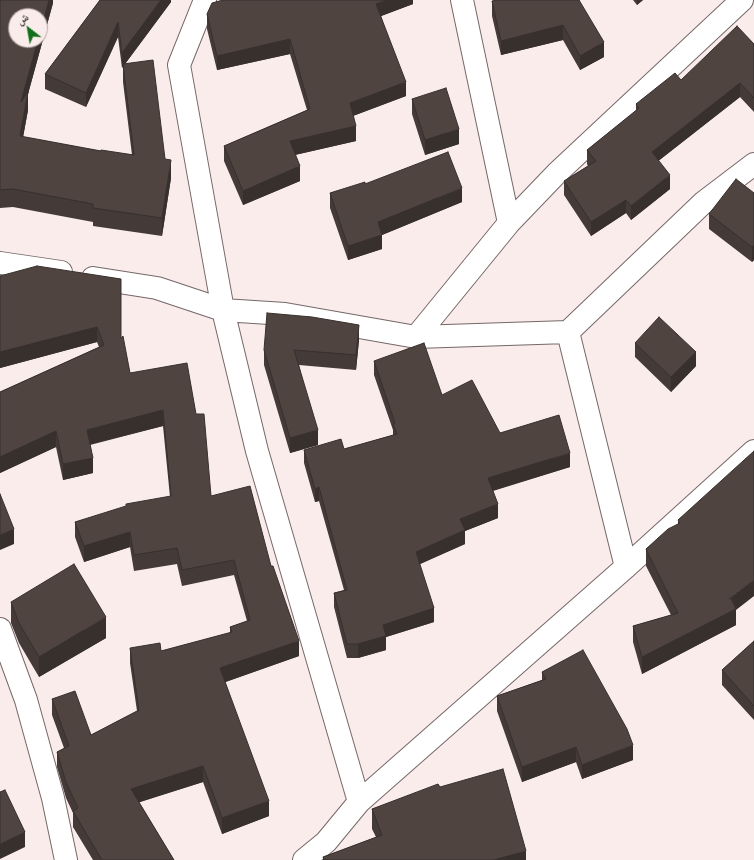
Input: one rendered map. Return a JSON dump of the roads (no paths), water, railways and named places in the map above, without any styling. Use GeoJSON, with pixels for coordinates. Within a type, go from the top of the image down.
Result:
{"type":"FeatureCollection","features":[{"type":"Feature","properties":{"kind":"street"},"geometry":{"type":"LineString","coordinates":[[205,0],[179,65],[222,310],[257,451],[359,802]]}},
{"type":"Feature","properties":{"kind":"street"},"geometry":{"type":"LineString","coordinates":[[462,0],[508,223]]}},
{"type":"Feature","properties":{"kind":"street"},"geometry":{"type":"LineString","coordinates":[[416,337],[508,223],[557,173],[742,0]]}},
{"type":"Feature","properties":{"kind":"street"},"geometry":{"type":"LineString","coordinates":[[0,263],[157,288],[222,310],[285,314],[416,337],[568,332],[704,202],[754,164]]}},
{"type":"Feature","properties":{"kind":"street"},"geometry":{"type":"LineString","coordinates":[[568,332],[626,567]]}},
{"type":"Feature","properties":{"kind":"street"},"geometry":{"type":"LineString","coordinates":[[304,860],[326,842],[359,802],[626,567],[754,451]]}},
{"type":"Feature","properties":{"kind":"street"},"geometry":{"type":"LineString","coordinates":[[0,629],[26,700],[53,798],[66,860]]}}]}
